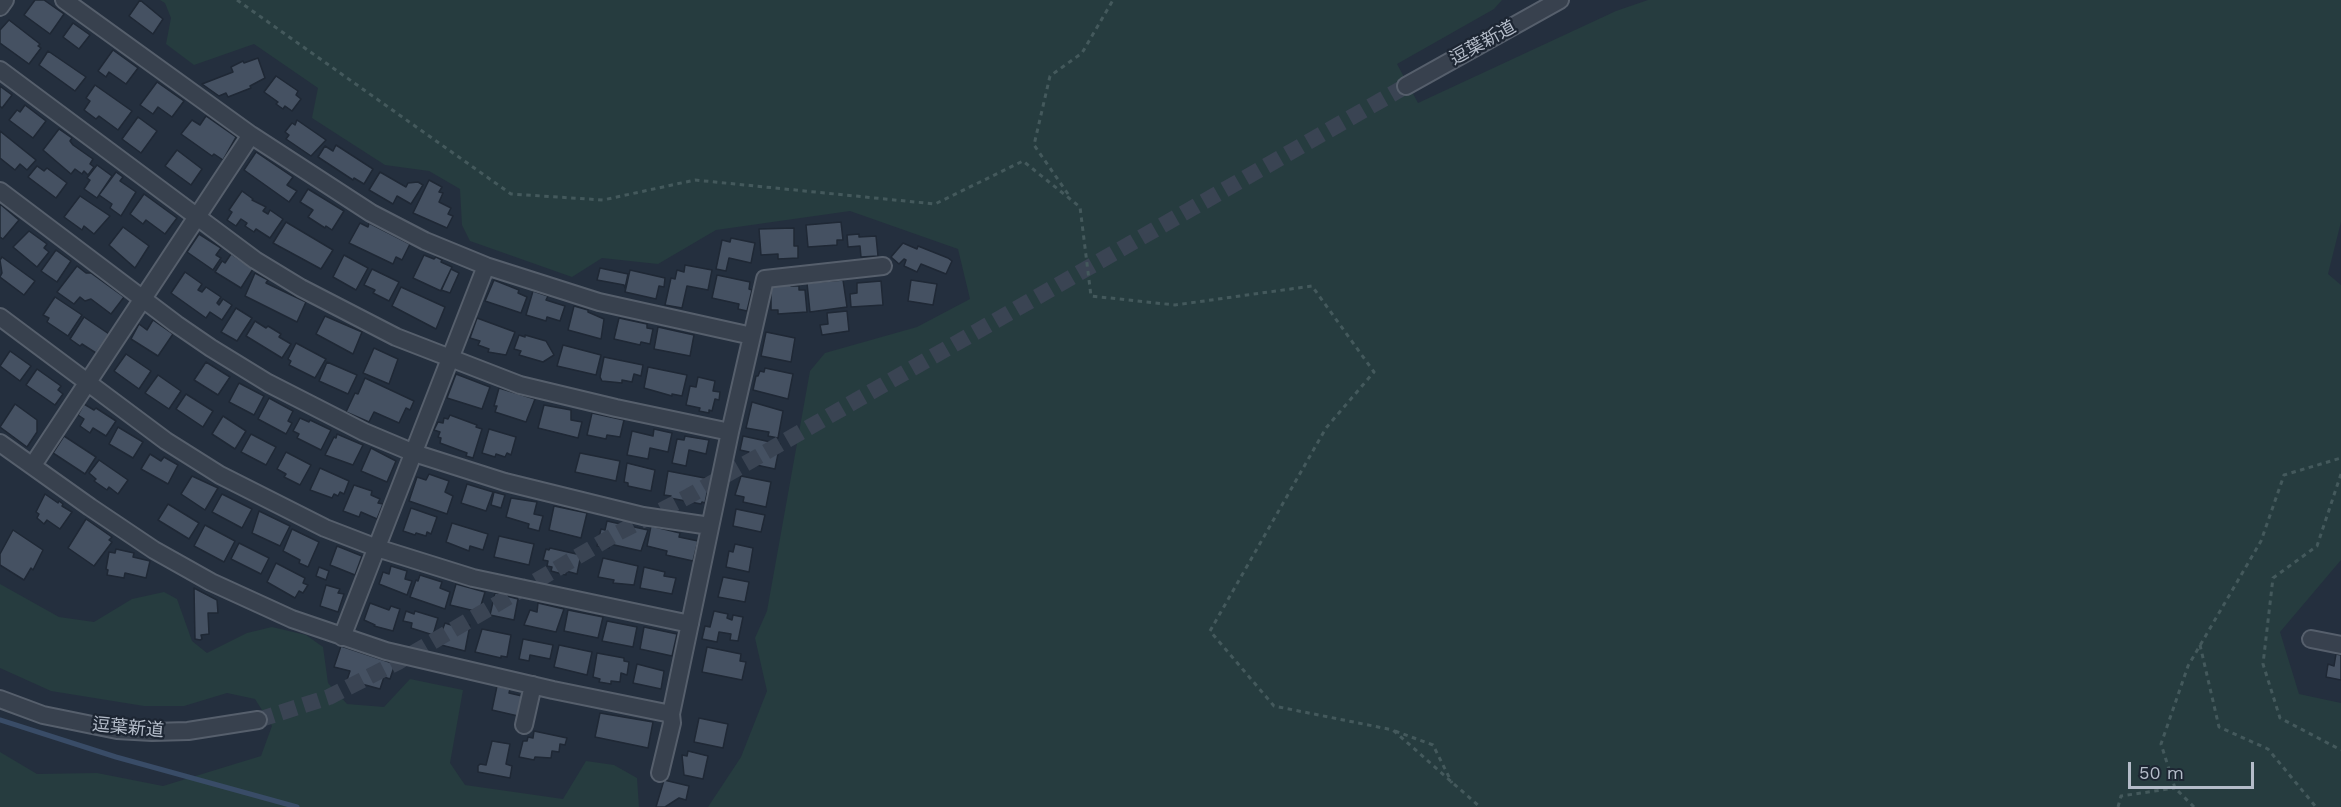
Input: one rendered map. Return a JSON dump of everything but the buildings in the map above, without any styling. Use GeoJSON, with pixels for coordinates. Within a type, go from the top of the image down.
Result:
{"type":"FeatureCollection","features":[{"type":"Feature","properties":{"kind":"street"},"geometry":{"type":"LineString","coordinates":[[0,8],[5,0]]}},
{"type":"Feature","properties":{"kind":"street"},"geometry":{"type":"LineString","coordinates":[[64,0],[251,135],[371,213],[425,241],[486,266],[599,302],[752,336]]}},
{"type":"Feature","properties":{"kind":"street","name":"逗葉新道"},"geometry":{"type":"LineString","coordinates":[[1406,86],[1560,0]]}},
{"type":"Feature","properties":{"kind":"street"},"geometry":{"type":"LineString","coordinates":[[0,70],[255,260],[301,288],[396,337],[520,384],[616,408],[730,432]]}},
{"type":"Feature","properties":{"kind":"street"},"geometry":{"type":"LineString","coordinates":[[33,465],[251,135]]}},
{"type":"Feature","properties":{"kind":"street"},"geometry":{"type":"LineString","coordinates":[[0,192],[211,348],[268,383],[364,432],[414,453],[505,482],[644,516],[710,526]]}},
{"type":"Feature","properties":{"kind":"street"},"geometry":{"type":"LineString","coordinates":[[342,637],[486,266]]}},
{"type":"Feature","properties":{"kind":"street"},"geometry":{"type":"LineString","coordinates":[[660,773],[672,723],[671,714],[710,526],[765,279],[883,266]]}},
{"type":"Feature","properties":{"kind":"street"},"geometry":{"type":"LineString","coordinates":[[0,317],[166,441],[220,474],[325,528],[377,548],[473,578],[690,624]]}},
{"type":"Feature","properties":{"kind":"street"},"geometry":{"type":"LineString","coordinates":[[0,442],[154,550],[211,582],[292,620],[386,651],[671,714]]}},
{"type":"Feature","properties":{"kind":"street"},"geometry":{"type":"LineString","coordinates":[[2311,639],[2341,645]]}},
{"type":"Feature","properties":{"kind":"street"},"geometry":{"type":"LineString","coordinates":[[524,724],[532,685]]}},
{"type":"Feature","properties":{"kind":"street","name":"逗葉新道"},"geometry":{"type":"LineString","coordinates":[[0,699],[43,715],[117,730],[188,731],[258,720]]}},
{"type":"Feature","properties":{"kind":"path"},"geometry":{"type":"LineString","coordinates":[[237,0],[511,194],[603,200],[695,180],[935,204],[1023,161],[1080,207],[1091,297],[1175,305],[1312,286],[1374,372],[1326,428],[1210,631],[1274,706],[1393,730],[1433,745],[1453,785]]}},
{"type":"Feature","properties":{"kind":"path"},"geometry":{"type":"LineString","coordinates":[[1071,198],[1034,145],[1050,76],[1082,53],[1113,0]]}},
{"type":"Feature","properties":{"kind":"path"},"geometry":{"type":"LineString","coordinates":[[2194,807],[2175,788],[2161,744],[2188,666],[2261,541],[2284,475],[2341,458]]}},
{"type":"Feature","properties":{"kind":"path"},"geometry":{"type":"LineString","coordinates":[[2341,474],[2317,546],[2273,578],[2263,664],[2280,718],[2341,750]]}},
{"type":"Feature","properties":{"kind":"path"},"geometry":{"type":"LineString","coordinates":[[2200,645],[2220,727],[2268,749],[2316,807]]}},
{"type":"Feature","properties":{"kind":"path"},"geometry":{"type":"LineString","coordinates":[[1393,730],[1480,807]]}},
{"type":"Feature","properties":{"kind":"path"},"geometry":{"type":"LineString","coordinates":[[2118,807],[2121,796],[2175,788]]}},
{"type":"Feature","properties":{"kind":"green space"},"geometry":{"type":"Polygon","coordinates":[[[160,0],[1502,0],[1494,9],[1397,64],[1418,103],[1616,11],[1648,0],[2341,0],[2341,222],[2328,274],[2341,285],[2341,560],[2280,632],[2299,694],[2341,703],[2341,807],[708,807],[741,757],[767,691],[755,638],[767,611],[810,371],[825,353],[917,327],[970,299],[958,249],[850,211],[716,230],[658,264],[602,258],[572,277],[470,241],[462,225],[460,189],[429,171],[385,165],[312,118],[318,88],[254,44],[194,65],[166,44],[171,18],[165,3],[160,0]]]}},
{"type":"Feature","properties":{"kind":"green space"},"geometry":{"type":"Polygon","coordinates":[[[0,584],[59,617],[94,622],[132,599],[164,592],[177,599],[192,641],[207,653],[247,633],[272,627],[306,635],[323,647],[328,683],[347,704],[384,707],[410,679],[463,690],[450,763],[465,785],[563,799],[586,761],[614,765],[637,778],[639,807],[0,807],[0,752],[37,774],[97,773],[163,786],[261,756],[272,726],[255,699],[227,693],[184,706],[144,706],[51,691],[0,668],[0,584]]]}},
{"type":"Feature","properties":{"kind":"waterway"},"geometry":{"type":"LineString","coordinates":[[0,720],[116,757],[297,807]]}},
{"type":"Feature","properties":{"kind":"tunnel"},"geometry":{"type":"LineString","coordinates":[[258,720],[329,697],[398,662],[616,534],[689,496],[1406,86]]}}]}
